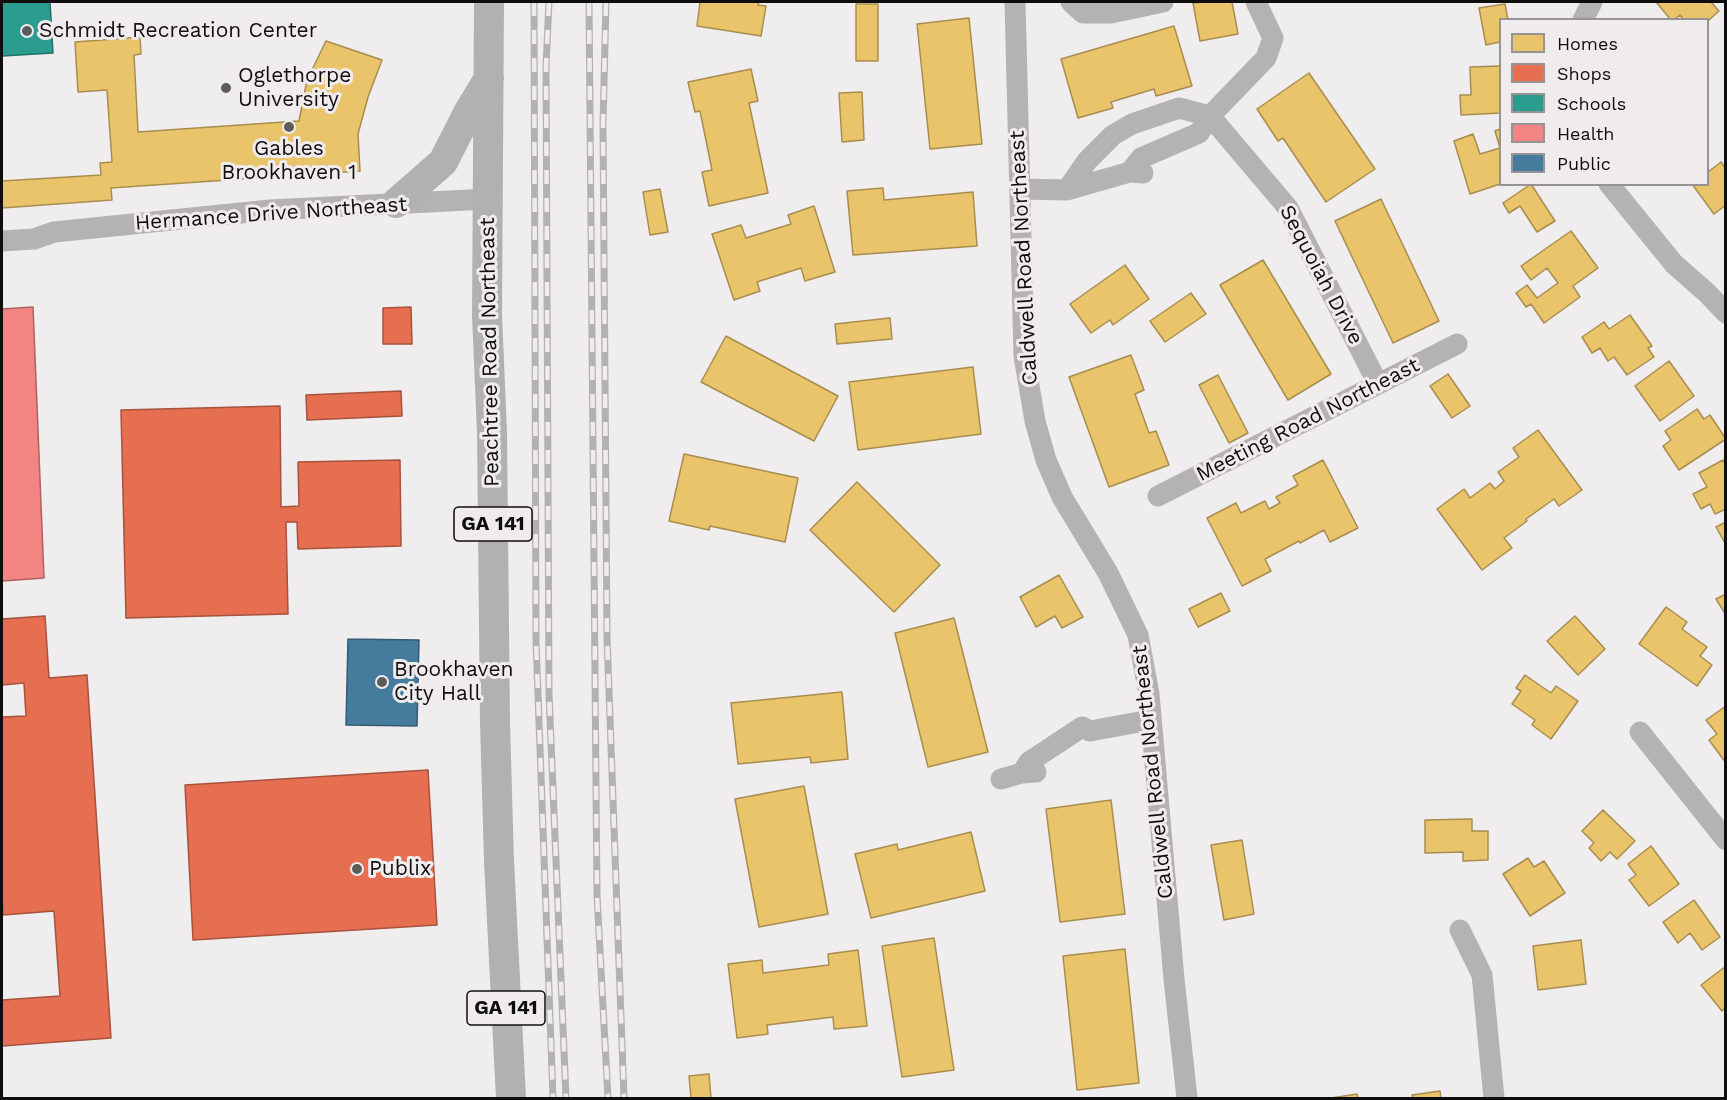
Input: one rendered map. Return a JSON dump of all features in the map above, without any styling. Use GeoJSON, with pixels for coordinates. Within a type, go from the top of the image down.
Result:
{"type":"FeatureCollection","features":[{"type":"Feature","properties":{"kind":"highway","name":"Peachtree Road Northeast"},"geometry":{"type":"LineString","coordinates":[[489,2],[487,315],[492,433],[495,723],[499,861],[511,1098]]}},
{"type":"Feature","properties":{"kind":"highway"},"geometry":{"type":"LineString","coordinates":[[396,203],[443,162],[489,78]]}},
{"type":"Feature","properties":{"kind":"street","name":"Caldwell Road Northeast"},"geometry":{"type":"LineString","coordinates":[[1015,2],[1024,356],[1035,422],[1046,460],[1062,497],[1108,573],[1138,635],[1149,694],[1187,1098]]}},
{"type":"Feature","properties":{"kind":"street"},"geometry":{"type":"LineString","coordinates":[[1071,2],[1083,13],[1111,13],[1163,2]]}},
{"type":"Feature","properties":{"kind":"street"},"geometry":{"type":"LineString","coordinates":[[1020,189],[1067,190],[1130,172],[1141,174],[1185,148],[1266,58],[1273,38],[1256,2]]}},
{"type":"Feature","properties":{"kind":"street"},"geometry":{"type":"LineString","coordinates":[[1584,18],[1592,2]]}},
{"type":"Feature","properties":{"kind":"street"},"geometry":{"type":"LineString","coordinates":[[1067,190],[1087,161],[1113,135],[1132,124],[1179,108],[1204,125]]}},
{"type":"Feature","properties":{"kind":"street","name":"Sequoiah Drive"},"geometry":{"type":"LineString","coordinates":[[1204,125],[1288,208],[1378,384]]}},
{"type":"Feature","properties":{"kind":"street"},"geometry":{"type":"LineString","coordinates":[[1611,186],[1674,264],[1707,293],[1725,313]]}},
{"type":"Feature","properties":{"kind":"street","name":"Hermance Drive Northeast"},"geometry":{"type":"LineString","coordinates":[[2,241],[34,239],[54,232],[270,210],[488,199]]}},
{"type":"Feature","properties":{"kind":"street","name":"Hermance Drive Northeast"},"geometry":{"type":"LineString","coordinates":[[2,228],[34,227],[54,232]]}},
{"type":"Feature","properties":{"kind":"street","name":"Meeting Road Northeast"},"geometry":{"type":"LineString","coordinates":[[1158,496],[1458,344]]}},
{"type":"Feature","properties":{"kind":"street"},"geometry":{"type":"LineString","coordinates":[[1001,779],[1065,747],[1082,727],[1090,731],[1150,720]]}},
{"type":"Feature","properties":{"kind":"street"},"geometry":{"type":"LineString","coordinates":[[1640,732],[1725,840]]}},
{"type":"Feature","properties":{"kind":"street"},"geometry":{"type":"LineString","coordinates":[[1460,930],[1482,975],[1494,1098]]}},
{"type":"Feature","properties":{"kind":"building: Homes"},"geometry":{"type":"Polygon","coordinates":[[[700,2],[759,2],[758,5],[766,6],[761,36],[697,26],[700,2]]]}},
{"type":"Feature","properties":{"kind":"building: Homes"},"geometry":{"type":"Polygon","coordinates":[[[1232,2],[1238,34],[1200,41],[1193,3],[1232,2]]]}},
{"type":"Feature","properties":{"kind":"building: Homes"},"geometry":{"type":"Polygon","coordinates":[[[1711,2],[1719,11],[1709,20],[1709,18],[1682,18],[1680,15],[1676,18],[1669,18],[1657,3],[1711,2]]]}},
{"type":"Feature","properties":{"kind":"building: Homes"},"geometry":{"type":"Polygon","coordinates":[[[856,4],[878,4],[878,61],[856,61],[856,4]]]}},
{"type":"Feature","properties":{"kind":"building: Homes"},"geometry":{"type":"Polygon","coordinates":[[[1505,4],[1508,18],[1499,18],[1499,42],[1486,45],[1479,8],[1505,4]]]}},
{"type":"Feature","properties":{"kind":"building: Homes"},"geometry":{"type":"Polygon","coordinates":[[[969,18],[982,144],[930,149],[917,24],[969,18]]]}},
{"type":"Feature","properties":{"kind":"building: Homes"},"geometry":{"type":"Polygon","coordinates":[[[1174,26],[1192,86],[1156,96],[1154,89],[1111,102],[1113,108],[1078,118],[1061,59],[1174,26]]]}},
{"type":"Feature","properties":{"kind":"building: Homes","name":"Gables Brookhaven 1"},"geometry":{"type":"Polygon","coordinates":[[[140,37],[141,54],[134,55],[138,132],[299,121],[307,80],[326,41],[382,60],[368,97],[358,134],[360,171],[111,188],[112,200],[2,208],[2,181],[101,175],[100,163],[112,162],[107,90],[78,92],[75,42],[140,37]]]}},
{"type":"Feature","properties":{"kind":"building: Homes"},"geometry":{"type":"Polygon","coordinates":[[[1499,66],[1499,113],[1461,115],[1460,95],[1471,95],[1470,67],[1499,66]]]}},
{"type":"Feature","properties":{"kind":"building: Homes"},"geometry":{"type":"Polygon","coordinates":[[[751,69],[758,101],[749,103],[768,193],[709,206],[702,172],[712,170],[700,111],[695,112],[688,82],[751,69]]]}},
{"type":"Feature","properties":{"kind":"building: Homes"},"geometry":{"type":"Polygon","coordinates":[[[1309,73],[1375,169],[1326,202],[1283,138],[1278,141],[1257,109],[1309,73]]]}},
{"type":"Feature","properties":{"kind":"building: Homes"},"geometry":{"type":"Polygon","coordinates":[[[862,92],[864,140],[842,142],[839,93],[862,92]]]}},
{"type":"Feature","properties":{"kind":"building: Homes"},"geometry":{"type":"Polygon","coordinates":[[[1499,129],[1499,145],[1495,131],[1499,129]]]}},
{"type":"Feature","properties":{"kind":"building: Homes"},"geometry":{"type":"Polygon","coordinates":[[[1473,134],[1480,154],[1499,148],[1499,184],[1470,194],[1454,141],[1473,134]]]}},
{"type":"Feature","properties":{"kind":"building: Homes"},"geometry":{"type":"Polygon","coordinates":[[[1721,162],[1726,169],[1726,205],[1714,214],[1693,186],[1709,186],[1709,171],[1721,162]]]}},
{"type":"Feature","properties":{"kind":"building: Homes"},"geometry":{"type":"Polygon","coordinates":[[[1528,186],[1532,186],[1555,221],[1537,232],[1520,206],[1509,213],[1503,203],[1528,186]]]}},
{"type":"Feature","properties":{"kind":"building: Homes"},"geometry":{"type":"Polygon","coordinates":[[[883,188],[884,200],[973,192],[977,246],[853,255],[847,191],[883,188]]]}},
{"type":"Feature","properties":{"kind":"building: Homes"},"geometry":{"type":"Polygon","coordinates":[[[660,189],[668,232],[650,235],[643,192],[660,189]]]}},
{"type":"Feature","properties":{"kind":"building: Homes"},"geometry":{"type":"Polygon","coordinates":[[[1381,199],[1439,321],[1393,343],[1335,221],[1381,199]]]}},
{"type":"Feature","properties":{"kind":"building: Homes"},"geometry":{"type":"Polygon","coordinates":[[[814,206],[835,272],[805,281],[801,268],[757,282],[760,291],[734,300],[712,234],[741,225],[746,238],[791,224],[788,215],[814,206]]]}},
{"type":"Feature","properties":{"kind":"building: Homes"},"geometry":{"type":"Polygon","coordinates":[[[1571,231],[1598,268],[1573,286],[1580,297],[1544,323],[1531,304],[1526,307],[1516,293],[1527,285],[1537,298],[1558,283],[1547,268],[1531,280],[1521,266],[1571,231]]]}},
{"type":"Feature","properties":{"kind":"building: Homes"},"geometry":{"type":"Polygon","coordinates":[[[1263,260],[1331,374],[1288,400],[1220,285],[1263,260]]]}},
{"type":"Feature","properties":{"kind":"building: Homes"},"geometry":{"type":"Polygon","coordinates":[[[1125,265],[1149,299],[1113,325],[1110,320],[1091,333],[1070,304],[1125,265]]]}},
{"type":"Feature","properties":{"kind":"building: Homes"},"geometry":{"type":"Polygon","coordinates":[[[1191,293],[1206,314],[1165,342],[1150,321],[1191,293]]]}},
{"type":"Feature","properties":{"kind":"building: Homes"},"geometry":{"type":"Polygon","coordinates":[[[1630,315],[1652,346],[1648,348],[1654,357],[1627,375],[1614,357],[1608,361],[1600,348],[1592,353],[1582,337],[1604,322],[1609,329],[1630,315]]]}},
{"type":"Feature","properties":{"kind":"building: Homes"},"geometry":{"type":"Polygon","coordinates":[[[890,318],[892,339],[837,344],[835,324],[890,318]]]}},
{"type":"Feature","properties":{"kind":"building: Homes"},"geometry":{"type":"Polygon","coordinates":[[[726,336],[838,396],[814,441],[701,382],[726,336]]]}},
{"type":"Feature","properties":{"kind":"building: Homes"},"geometry":{"type":"Polygon","coordinates":[[[1131,355],[1144,390],[1135,394],[1149,433],[1156,431],[1169,465],[1109,487],[1069,377],[1131,355]]]}},
{"type":"Feature","properties":{"kind":"building: Homes"},"geometry":{"type":"Polygon","coordinates":[[[1669,361],[1694,396],[1660,421],[1635,386],[1669,361]]]}},
{"type":"Feature","properties":{"kind":"building: Homes"},"geometry":{"type":"Polygon","coordinates":[[[973,367],[981,434],[858,450],[849,382],[973,367]]]}},
{"type":"Feature","properties":{"kind":"building: Homes"},"geometry":{"type":"Polygon","coordinates":[[[1448,374],[1470,406],[1452,418],[1430,386],[1448,374]]]}},
{"type":"Feature","properties":{"kind":"building: Homes"},"geometry":{"type":"Polygon","coordinates":[[[1218,375],[1248,433],[1229,443],[1199,385],[1218,375]]]}},
{"type":"Feature","properties":{"kind":"building: Homes"},"geometry":{"type":"Polygon","coordinates":[[[1697,409],[1704,419],[1710,415],[1726,439],[1679,470],[1663,446],[1671,440],[1665,431],[1697,409]]]}},
{"type":"Feature","properties":{"kind":"building: Homes"},"geometry":{"type":"Polygon","coordinates":[[[1538,430],[1582,490],[1559,506],[1554,499],[1526,519],[1527,521],[1504,538],[1512,548],[1482,570],[1437,509],[1464,489],[1470,498],[1490,483],[1495,489],[1504,481],[1498,472],[1519,457],[1513,448],[1538,430]]]}},
{"type":"Feature","properties":{"kind":"building: Homes"},"geometry":{"type":"Polygon","coordinates":[[[684,454],[798,478],[785,542],[710,526],[709,530],[669,521],[684,454]]]}},
{"type":"Feature","properties":{"kind":"building: Homes"},"geometry":{"type":"Polygon","coordinates":[[[1323,460],[1358,528],[1330,542],[1324,530],[1300,543],[1299,541],[1265,559],[1271,571],[1242,586],[1207,518],[1236,503],[1241,513],[1265,501],[1269,509],[1280,503],[1276,497],[1298,485],[1293,476],[1323,460]]]}},
{"type":"Feature","properties":{"kind":"building: Homes"},"geometry":{"type":"Polygon","coordinates":[[[1723,460],[1726,465],[1726,509],[1715,514],[1710,504],[1701,509],[1693,494],[1707,487],[1699,473],[1723,460]]]}},
{"type":"Feature","properties":{"kind":"building: Homes"},"geometry":{"type":"Polygon","coordinates":[[[857,482],[940,565],[894,612],[810,530],[857,482]]]}},
{"type":"Feature","properties":{"kind":"building: Homes"},"geometry":{"type":"Polygon","coordinates":[[[1726,522],[1726,545],[1716,527],[1726,522]]]}},
{"type":"Feature","properties":{"kind":"building: Homes"},"geometry":{"type":"Polygon","coordinates":[[[1059,575],[1083,617],[1062,628],[1055,616],[1036,627],[1020,597],[1059,575]]]}},
{"type":"Feature","properties":{"kind":"building: Homes"},"geometry":{"type":"Polygon","coordinates":[[[1221,593],[1230,611],[1198,627],[1189,609],[1221,593]]]}},
{"type":"Feature","properties":{"kind":"building: Homes"},"geometry":{"type":"Polygon","coordinates":[[[1726,594],[1726,615],[1716,599],[1726,594]]]}},
{"type":"Feature","properties":{"kind":"building: Homes"},"geometry":{"type":"Polygon","coordinates":[[[1666,607],[1687,622],[1682,629],[1707,647],[1700,656],[1712,665],[1697,686],[1639,644],[1666,607]]]}},
{"type":"Feature","properties":{"kind":"building: Homes"},"geometry":{"type":"Polygon","coordinates":[[[1575,616],[1605,649],[1578,675],[1547,641],[1575,616]]]}},
{"type":"Feature","properties":{"kind":"building: Homes"},"geometry":{"type":"Polygon","coordinates":[[[954,618],[988,752],[928,767],[895,633],[954,618]]]}},
{"type":"Feature","properties":{"kind":"building: Homes"},"geometry":{"type":"Polygon","coordinates":[[[1525,675],[1551,693],[1556,686],[1578,701],[1551,739],[1532,725],[1535,720],[1512,704],[1521,691],[1516,688],[1525,675]]]}},
{"type":"Feature","properties":{"kind":"building: Homes"},"geometry":{"type":"Polygon","coordinates":[[[842,692],[848,759],[811,763],[810,757],[738,764],[731,703],[842,692]]]}},
{"type":"Feature","properties":{"kind":"building: Homes"},"geometry":{"type":"Polygon","coordinates":[[[1726,706],[1726,763],[1709,740],[1717,734],[1706,720],[1726,706]]]}},
{"type":"Feature","properties":{"kind":"building: Homes"},"geometry":{"type":"Polygon","coordinates":[[[804,786],[828,914],[759,927],[735,799],[804,786]]]}},
{"type":"Feature","properties":{"kind":"building: Homes"},"geometry":{"type":"Polygon","coordinates":[[[1111,800],[1125,914],[1060,922],[1046,809],[1111,800]]]}},
{"type":"Feature","properties":{"kind":"building: Homes"},"geometry":{"type":"Polygon","coordinates":[[[1603,810],[1635,841],[1617,859],[1610,852],[1601,861],[1589,848],[1594,843],[1582,831],[1603,810]]]}},
{"type":"Feature","properties":{"kind":"building: Homes"},"geometry":{"type":"Polygon","coordinates":[[[1472,819],[1472,831],[1488,831],[1488,860],[1463,861],[1463,852],[1425,853],[1425,820],[1472,819]]]}},
{"type":"Feature","properties":{"kind":"building: Homes"},"geometry":{"type":"Polygon","coordinates":[[[971,832],[985,891],[871,918],[855,854],[897,844],[898,850],[971,832]]]}},
{"type":"Feature","properties":{"kind":"building: Homes"},"geometry":{"type":"Polygon","coordinates":[[[1242,840],[1254,914],[1224,920],[1211,845],[1242,840]]]}},
{"type":"Feature","properties":{"kind":"building: Homes"},"geometry":{"type":"Polygon","coordinates":[[[1651,846],[1679,884],[1649,906],[1629,880],[1636,875],[1628,864],[1651,846]]]}},
{"type":"Feature","properties":{"kind":"building: Homes"},"geometry":{"type":"Polygon","coordinates":[[[1528,858],[1534,867],[1544,861],[1565,893],[1530,916],[1503,874],[1528,858]]]}},
{"type":"Feature","properties":{"kind":"building: Homes"},"geometry":{"type":"Polygon","coordinates":[[[1694,900],[1720,937],[1702,950],[1690,933],[1678,943],[1663,922],[1694,900]]]}},
{"type":"Feature","properties":{"kind":"building: Homes"},"geometry":{"type":"Polygon","coordinates":[[[934,938],[954,1070],[902,1077],[882,946],[934,938]]]}},
{"type":"Feature","properties":{"kind":"building: Homes"},"geometry":{"type":"Polygon","coordinates":[[[1581,940],[1586,984],[1538,990],[1533,946],[1581,940]]]}},
{"type":"Feature","properties":{"kind":"building: Homes"},"geometry":{"type":"Polygon","coordinates":[[[1125,949],[1139,1083],[1077,1090],[1063,956],[1125,949]]]}},
{"type":"Feature","properties":{"kind":"building: Homes"},"geometry":{"type":"Polygon","coordinates":[[[858,950],[867,1026],[834,1029],[833,1017],[767,1025],[768,1034],[737,1038],[728,964],[762,960],[763,973],[829,965],[828,954],[858,950]]]}},
{"type":"Feature","properties":{"kind":"building: Homes"},"geometry":{"type":"Polygon","coordinates":[[[1726,966],[1726,1007],[1722,1011],[1701,985],[1726,966]]]}},
{"type":"Feature","properties":{"kind":"building: Homes"},"geometry":{"type":"Polygon","coordinates":[[[709,1074],[711,1098],[691,1098],[689,1076],[709,1074]]]}},
{"type":"Feature","properties":{"kind":"building: Homes"},"geometry":{"type":"Polygon","coordinates":[[[1440,1091],[1441,1098],[1413,1098],[1412,1095],[1440,1091]]]}},
{"type":"Feature","properties":{"kind":"building: Homes"},"geometry":{"type":"Polygon","coordinates":[[[1357,1094],[1358,1098],[1331,1098],[1357,1094]]]}},
{"type":"Feature","properties":{"kind":"building: Shops"},"geometry":{"type":"Polygon","coordinates":[[[411,307],[412,344],[383,344],[383,308],[411,307]]]}},
{"type":"Feature","properties":{"kind":"building: Shops"},"geometry":{"type":"Polygon","coordinates":[[[401,391],[402,416],[307,420],[306,395],[401,391]]]}},
{"type":"Feature","properties":{"kind":"building: Shops"},"geometry":{"type":"Polygon","coordinates":[[[280,406],[281,507],[299,506],[298,462],[400,460],[401,546],[298,549],[297,522],[286,522],[288,614],[126,618],[121,410],[280,406]]]}},
{"type":"Feature","properties":{"kind":"building: Shops"},"geometry":{"type":"Polygon","coordinates":[[[45,616],[49,678],[87,675],[111,1038],[2,1046],[2,1000],[60,996],[54,911],[3,915],[2,896],[2,717],[26,716],[24,683],[2,685],[2,619],[45,616]]]}},
{"type":"Feature","properties":{"kind":"building: Shops"},"geometry":{"type":"Polygon","coordinates":[[[428,770],[437,925],[193,940],[185,785],[428,770]]]}},
{"type":"Feature","properties":{"kind":"building: Schools","name":"Schmidt Recreation Center"},"geometry":{"type":"Polygon","coordinates":[[[2,2],[50,2],[53,53],[2,56],[2,2]]]}},
{"type":"Feature","properties":{"kind":"building: Health"},"geometry":{"type":"Polygon","coordinates":[[[33,307],[44,578],[2,581],[2,309],[33,307]]]}},
{"type":"Feature","properties":{"kind":"building: Public","name":"Brookhaven City Hall"},"geometry":{"type":"Polygon","coordinates":[[[348,639],[419,640],[417,726],[346,725],[348,639]]]}},
{"type":"Feature","properties":{"kind":"railway"},"geometry":{"type":"LineString","coordinates":[[534,2],[536,641],[553,1098]]}},
{"type":"Feature","properties":{"kind":"railway"},"geometry":{"type":"LineString","coordinates":[[549,2],[546,67],[549,694],[566,1098]]}},
{"type":"Feature","properties":{"kind":"railway"},"geometry":{"type":"LineString","coordinates":[[589,2],[597,896],[608,1098]]}},
{"type":"Feature","properties":{"kind":"railway"},"geometry":{"type":"LineString","coordinates":[[606,2],[603,124],[607,637],[624,1098]]}},
{"type":"Feature","properties":{"kind":"place","name":"Schmidt Recreation Center"},"geometry":{"type":"Point","coordinates":[27,31]}},
{"type":"Feature","properties":{"kind":"place","name":"Oglethorpe University"},"geometry":{"type":"Point","coordinates":[226,88]}},
{"type":"Feature","properties":{"kind":"place","name":"Gables Brookhaven 1"},"geometry":{"type":"Point","coordinates":[289,127]}},
{"type":"Feature","properties":{"kind":"place","name":"Brookhaven City Hall"},"geometry":{"type":"Point","coordinates":[382,682]}},
{"type":"Feature","properties":{"kind":"place","name":"Publix"},"geometry":{"type":"Point","coordinates":[357,869]}}]}
